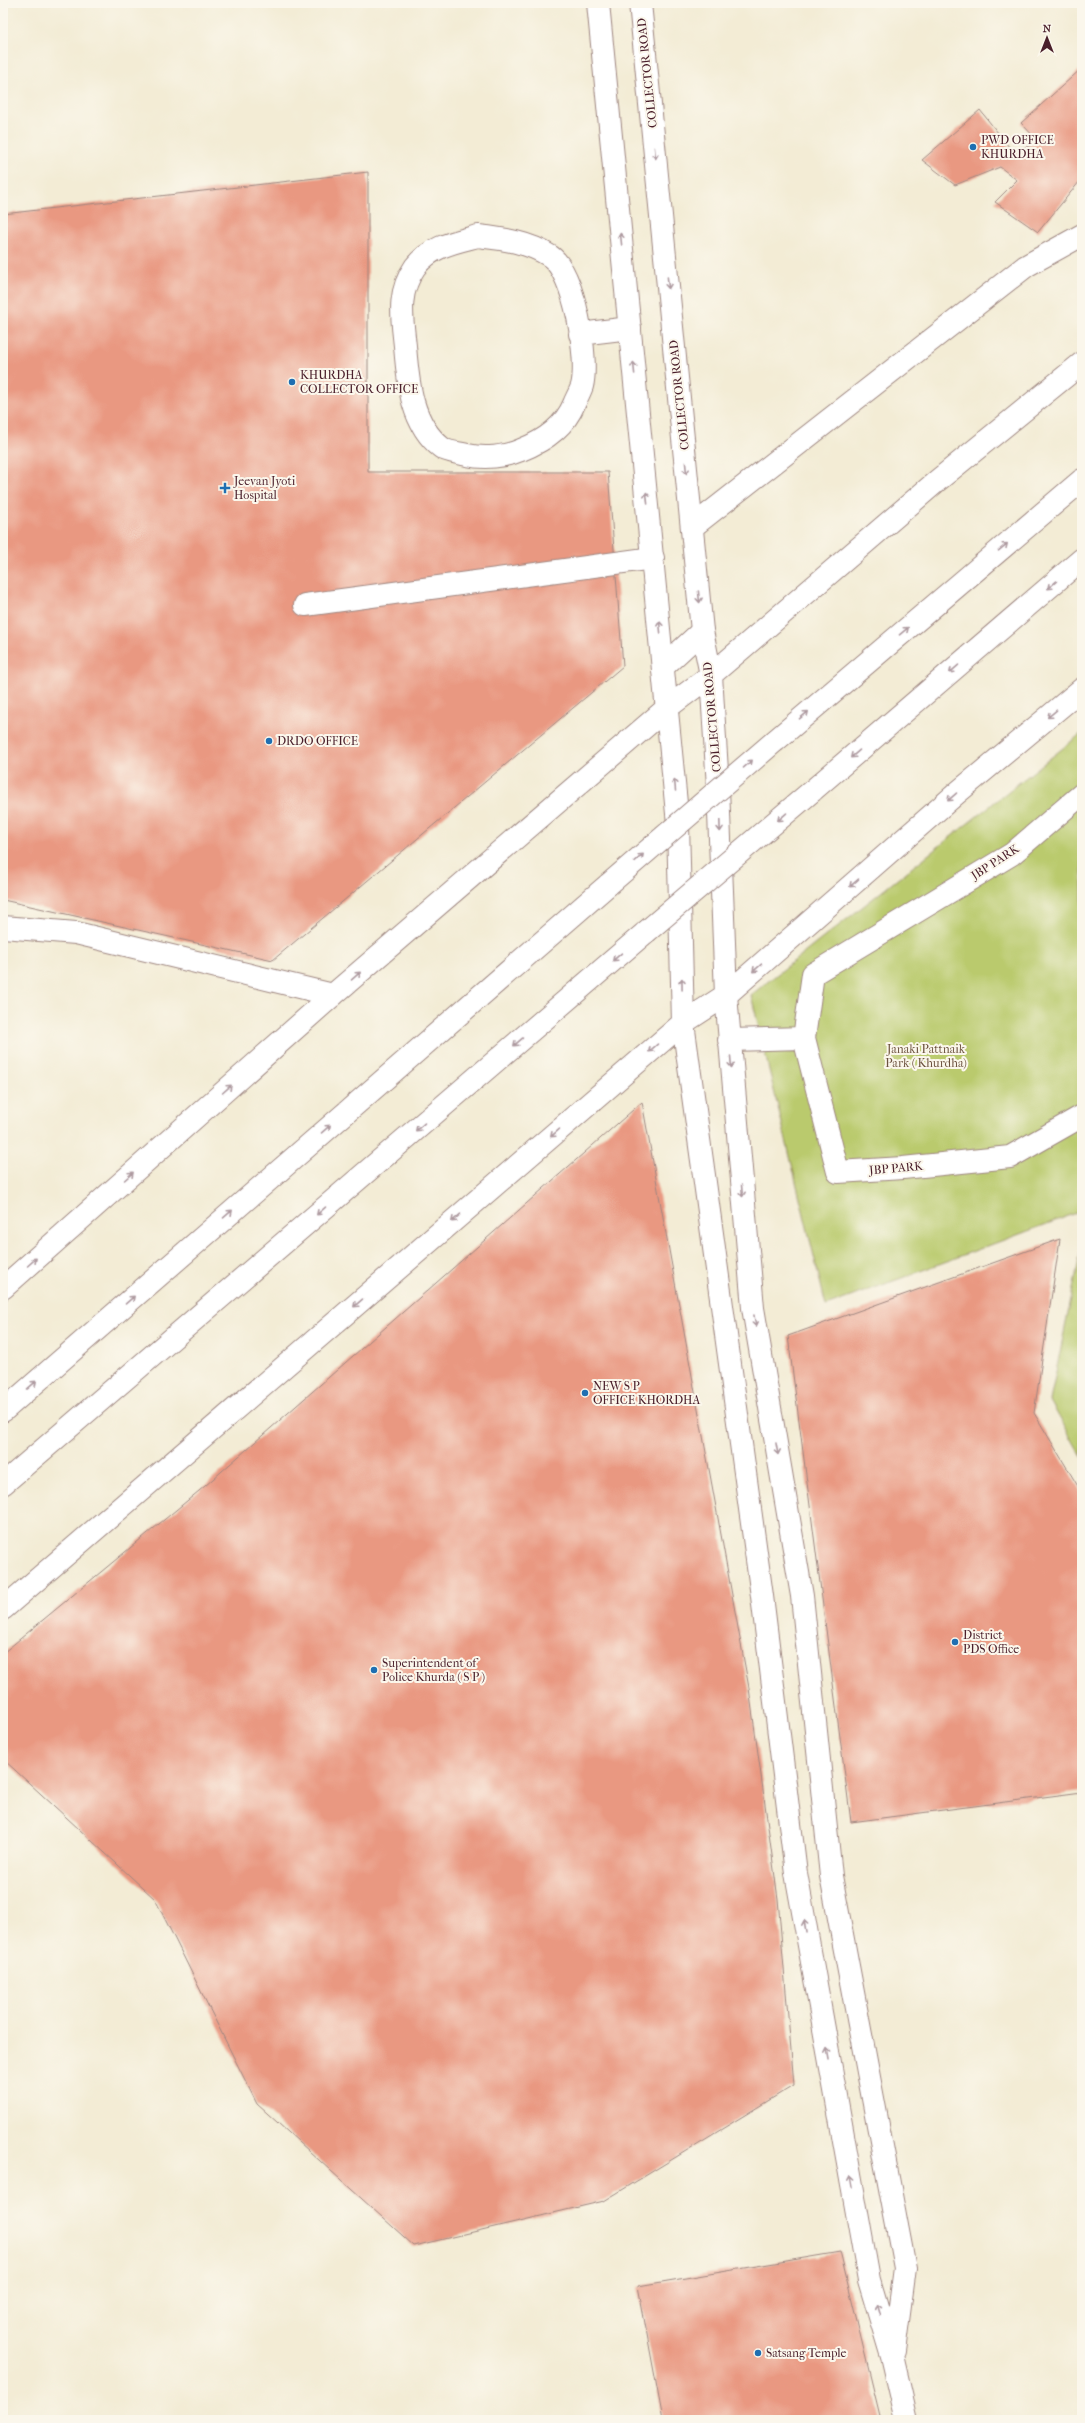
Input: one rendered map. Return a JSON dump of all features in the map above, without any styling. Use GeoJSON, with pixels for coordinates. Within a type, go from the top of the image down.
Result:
{"type":"FeatureCollection","features":[{"type":"Feature","properties":{"kind":"main road"},"geometry":{"type":"LineString","coordinates":[[598,3],[664,666],[678,824],[683,1023],[762,1596],[796,1873],[869,2280],[893,2360],[907,2420]]}},
{"type":"Feature","properties":{"kind":"main road","name":"COLLECTOR ROAD"},"geometry":{"type":"LineString","coordinates":[[640,3],[702,632],[711,675],[718,788],[726,995],[753,1308],[802,1596],[831,1876],[905,2268],[893,2360]]}},
{"type":"Feature","properties":{"kind":"main road"},"geometry":{"type":"LineString","coordinates":[[692,528],[1026,266],[1082,235]]}},
{"type":"Feature","properties":{"kind":"main road"},"geometry":{"type":"LineString","coordinates":[[478,236],[516,240],[551,257],[571,288],[580,334],[582,386],[570,414],[544,441],[511,455],[476,457],[443,449],[421,425],[413,399],[407,369],[402,295],[416,267],[441,245],[478,236]]}},
{"type":"Feature","properties":{"kind":"main road"},"geometry":{"type":"LineString","coordinates":[[580,334],[630,328]]}},
{"type":"Feature","properties":{"kind":"main road"},"geometry":{"type":"LineString","coordinates":[[3,1288],[333,995],[667,708],[711,675],[937,481],[1082,363]]}},
{"type":"Feature","properties":{"kind":"main road"},"geometry":{"type":"LineString","coordinates":[[3,1411],[609,884],[1082,480]]}},
{"type":"Feature","properties":{"kind":"main road"},"geometry":{"type":"LineString","coordinates":[[305,606],[653,558]]}},
{"type":"Feature","properties":{"kind":"main road"},"geometry":{"type":"LineString","coordinates":[[3,1484],[1082,559]]}},
{"type":"Feature","properties":{"kind":"main road"},"geometry":{"type":"LineString","coordinates":[[664,666],[702,632]]}},
{"type":"Feature","properties":{"kind":"main road"},"geometry":{"type":"LineString","coordinates":[[3,1609],[683,1023],[726,995],[957,793],[1082,689]]}},
{"type":"Feature","properties":{"kind":"main road","name":"JBP PARK"},"geometry":{"type":"LineString","coordinates":[[1082,794],[1012,854],[813,974],[804,1038],[838,1172],[903,1168],[1010,1157],[1082,1116]]}},
{"type":"Feature","properties":{"kind":"main road"},"geometry":{"type":"LineString","coordinates":[[3,927],[76,933],[333,995]]}},
{"type":"Feature","properties":{"kind":"main road"},"geometry":{"type":"LineString","coordinates":[[729,1040],[804,1038]]}},
{"type":"Feature","properties":{"kind":"green space","name":"Janaki Pattnaik Park ( Khurdha)"},"geometry":{"type":"Polygon","coordinates":[[[1082,733],[1082,1211],[826,1306],[751,995],[1082,733]]]}},
{"type":"Feature","properties":{"kind":"green space"},"geometry":{"type":"Polygon","coordinates":[[[1082,1245],[1082,1457],[1050,1401],[1082,1245]]]}},
{"type":"Feature","properties":{"kind":"building","name":"PWD OFFICE KHURDHA"},"geometry":{"type":"Polygon","coordinates":[[[1082,68],[1082,183],[1080,181],[1038,232],[995,202],[1017,180],[1000,167],[955,185],[922,160],[980,110],[1013,152],[1039,142],[1021,123],[1082,68]]]}},
{"type":"Feature","properties":{"kind":"building"},"geometry":{"type":"Polygon","coordinates":[[[368,172],[368,472],[608,472],[623,666],[273,960],[3,900],[3,214],[368,172]]]}},
{"type":"Feature","properties":{"kind":"building","name":"Superintendent of Police Khurda ( S P )"},"geometry":{"type":"Polygon","coordinates":[[[642,1102],[749,1688],[778,1899],[794,2085],[604,2201],[414,2246],[257,2104],[155,1899],[3,1759],[3,1653],[205,1486],[642,1102]]]}},
{"type":"Feature","properties":{"kind":"building","name":"District PDS Office"},"geometry":{"type":"Polygon","coordinates":[[[1060,1239],[1034,1413],[1082,1493],[1082,1792],[851,1822],[788,1336],[1060,1239]]]}},
{"type":"Feature","properties":{"kind":"building","name":"Satsang Temple"},"geometry":{"type":"Polygon","coordinates":[[[840,2252],[881,2420],[663,2420],[638,2286],[840,2252]]]}},
{"type":"Feature","properties":{"kind":"place","name":"PWD OFFICE KHURDHA"},"geometry":{"type":"Point","coordinates":[973,147]}},
{"type":"Feature","properties":{"kind":"place","name":"KHURDHA COLLECTOR OFFICE"},"geometry":{"type":"Point","coordinates":[292,382]}},
{"type":"Feature","properties":{"kind":"place","name":"Jeevan Jyoti Hospital"},"geometry":{"type":"Point","coordinates":[225,488]}},
{"type":"Feature","properties":{"kind":"place","name":"DRDO OFFICE"},"geometry":{"type":"Point","coordinates":[269,741]}},
{"type":"Feature","properties":{"kind":"place","name":"NEW S P OFFICE KHORDHA"},"geometry":{"type":"Point","coordinates":[585,1393]}},
{"type":"Feature","properties":{"kind":"place","name":"District PDS Office"},"geometry":{"type":"Point","coordinates":[955,1642]}},
{"type":"Feature","properties":{"kind":"place","name":"Superintendent of Police Khurda ( S P )"},"geometry":{"type":"Point","coordinates":[374,1670]}},
{"type":"Feature","properties":{"kind":"place","name":"Satsang Temple"},"geometry":{"type":"Point","coordinates":[758,2353]}}]}
